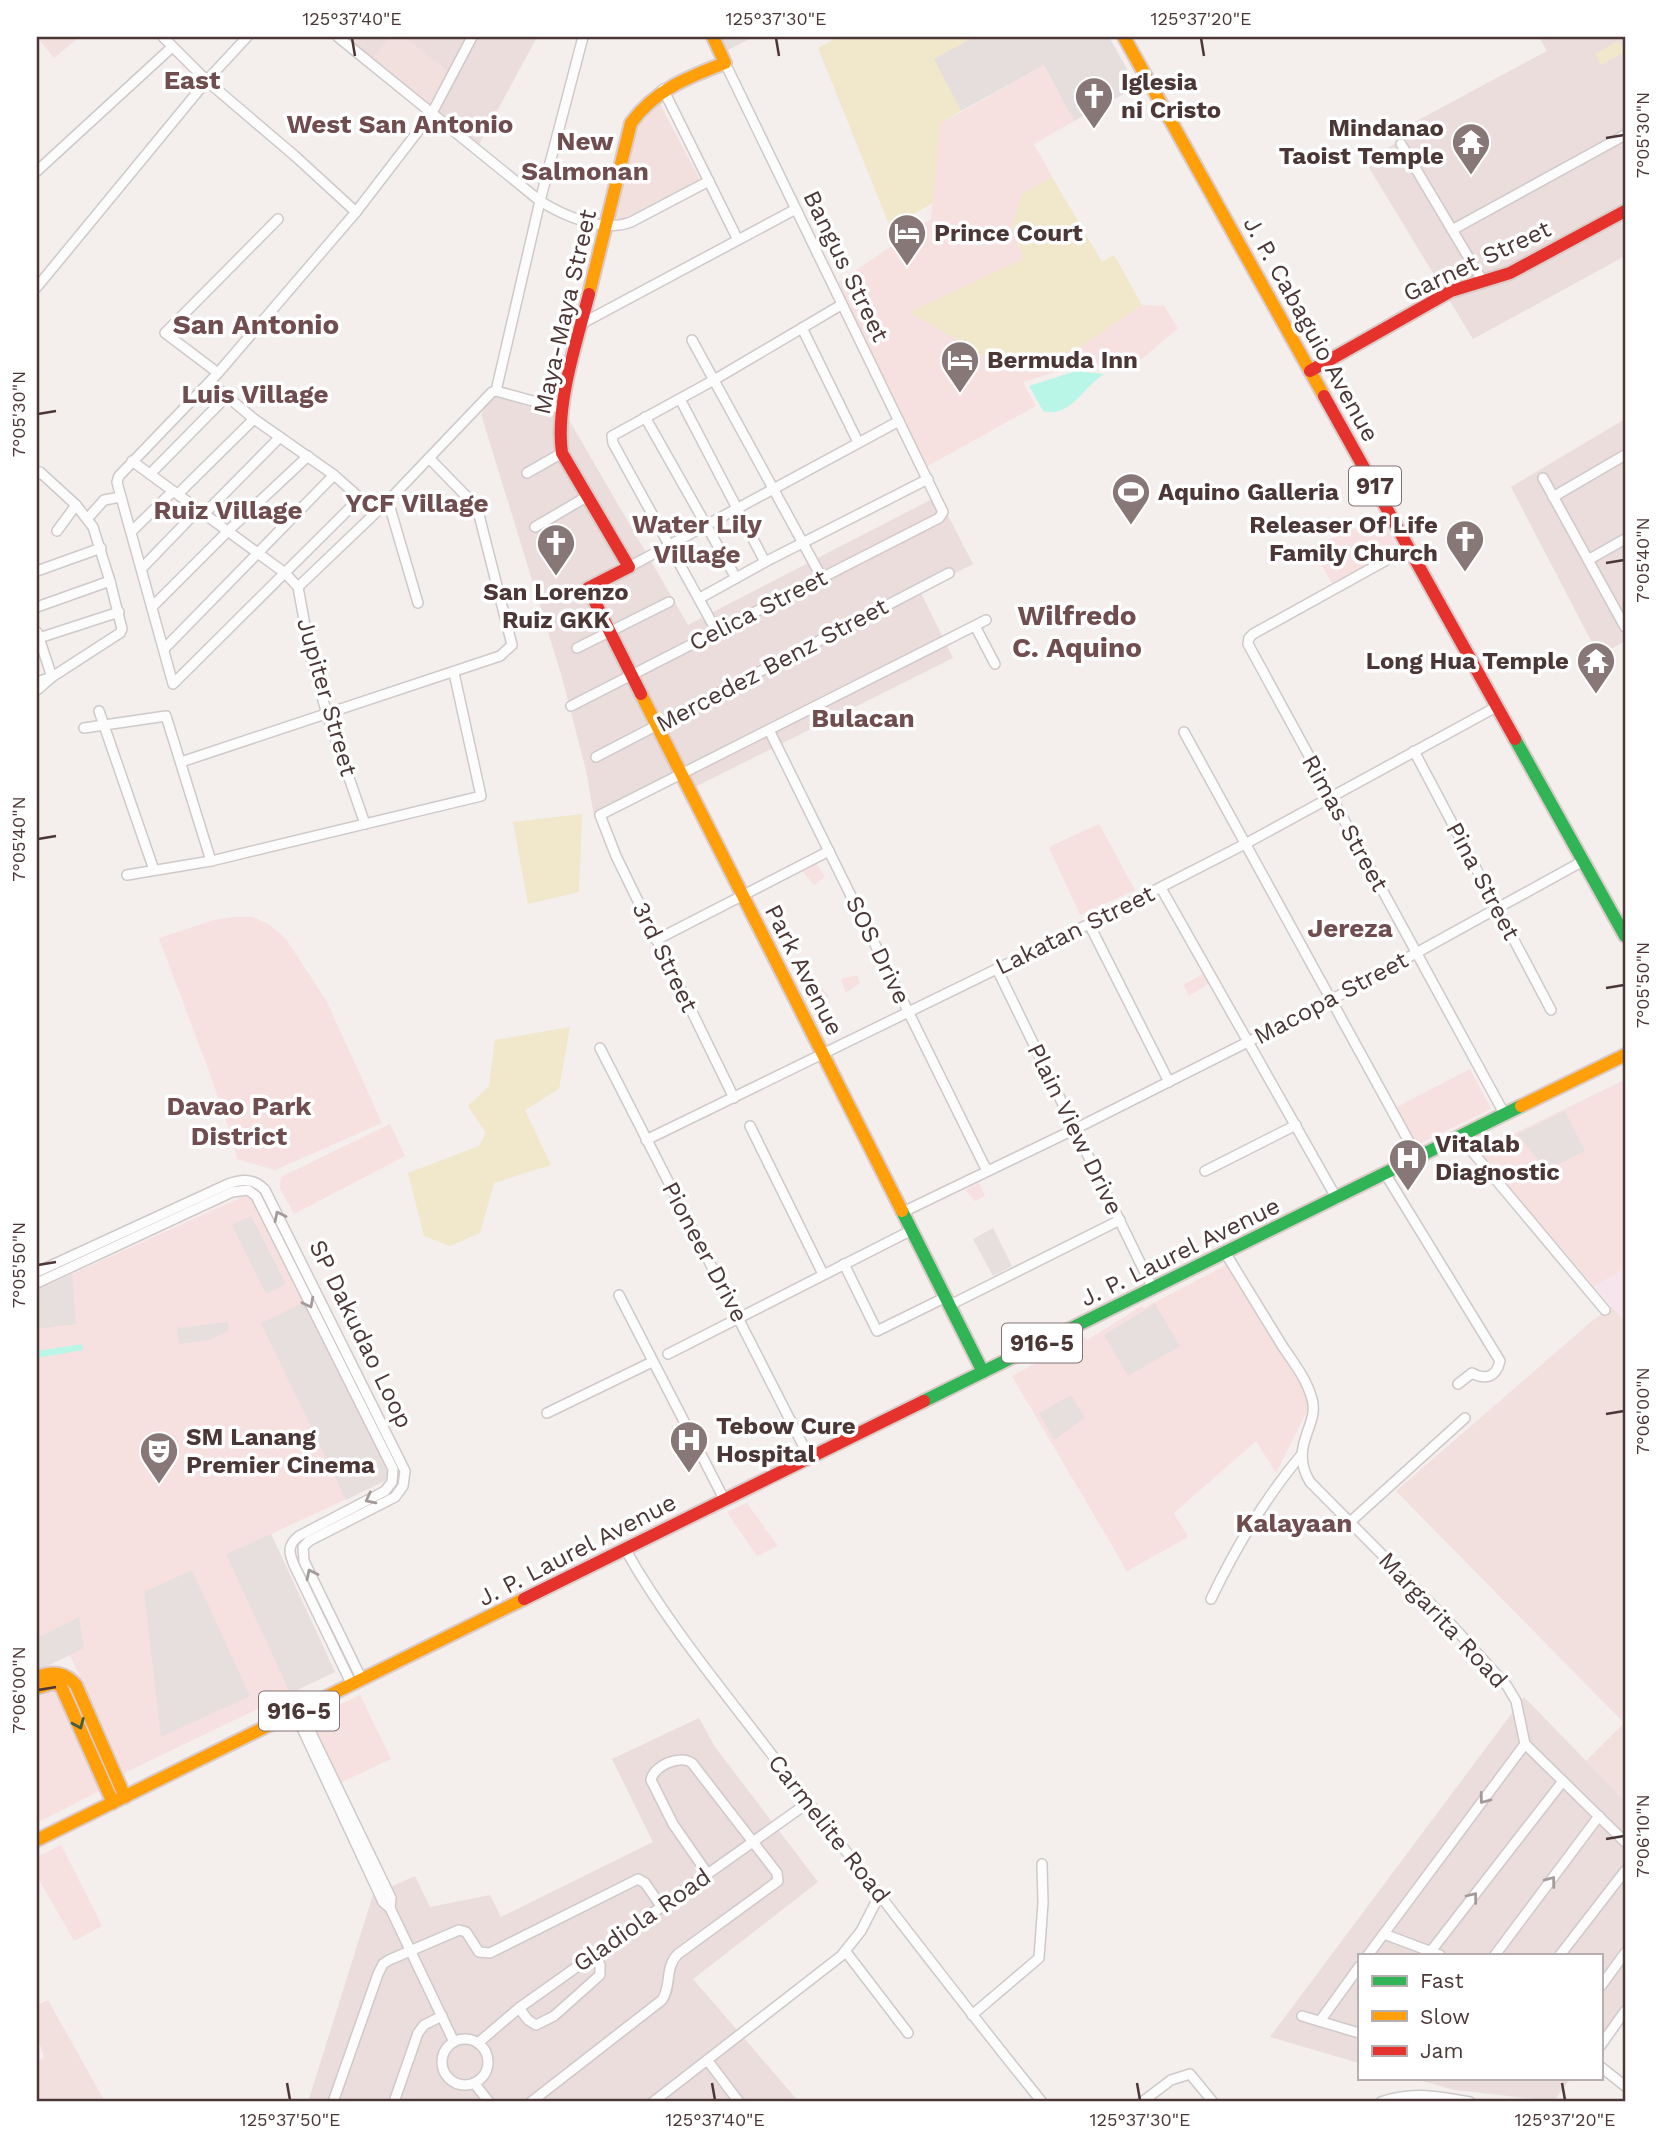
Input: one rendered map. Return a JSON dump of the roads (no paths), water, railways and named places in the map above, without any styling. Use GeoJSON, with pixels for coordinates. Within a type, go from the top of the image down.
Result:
{"type":"FeatureCollection","features":[{"type":"Feature","properties":{"kind":"main road","name":"Bangus Street"},"geometry":{"type":"LineString","coordinates":[[713,37],[725,63]]}},
{"type":"Feature","properties":{"kind":"main road","name":"J. P. Cabaguio Avenue"},"geometry":{"type":"LineString","coordinates":[[1124,37],[1625,936]]}},
{"type":"Feature","properties":{"kind":"main road","name":"Maya-Maya Street"},"geometry":{"type":"LineString","coordinates":[[628,567],[562,453],[559,432],[562,410],[631,123],[645,102],[663,89],[725,63]]}},
{"type":"Feature","properties":{"kind":"main road","name":"Garnet Street"},"geometry":{"type":"LineString","coordinates":[[1310,371],[1451,291],[1521,267],[1625,211]]}},
{"type":"Feature","properties":{"kind":"main road","name":"Park Avenue"},"geometry":{"type":"LineString","coordinates":[[628,567],[588,588],[984,1372]]}},
{"type":"Feature","properties":{"kind":"main road","name":"J. P. Laurel Avenue"},"geometry":{"type":"LineString","coordinates":[[37,1840],[1625,1055]]}},
{"type":"Feature","properties":{"kind":"main road"},"geometry":{"type":"LineString","coordinates":[[1610,1063],[1625,1071]]}},
{"type":"Feature","properties":{"kind":"main road"},"geometry":{"type":"LineString","coordinates":[[37,1677],[51,1673],[61,1679]]}},
{"type":"Feature","properties":{"kind":"main road"},"geometry":{"type":"LineString","coordinates":[[37,1688],[61,1679],[72,1679],[79,1690],[119,1800]]}},
{"type":"Feature","properties":{"kind":"street"},"geometry":{"type":"LineString","coordinates":[[163,37],[171,48],[207,81],[356,212]]}},
{"type":"Feature","properties":{"kind":"street"},"geometry":{"type":"LineString","coordinates":[[37,287],[207,81],[247,37]]}},
{"type":"Feature","properties":{"kind":"street"},"geometry":{"type":"LineString","coordinates":[[338,37],[540,201],[561,213],[618,226],[631,222],[709,181]]}},
{"type":"Feature","properties":{"kind":"street"},"geometry":{"type":"LineString","coordinates":[[210,382],[254,419],[334,475],[360,498],[359,502],[173,684],[117,482],[119,476],[210,382],[356,212],[432,113],[472,37]]}},
{"type":"Feature","properties":{"kind":"street"},"geometry":{"type":"LineString","coordinates":[[496,391],[540,201],[583,37]]}},
{"type":"Feature","properties":{"kind":"street"},"geometry":{"type":"LineString","coordinates":[[37,172],[171,48]]}},
{"type":"Feature","properties":{"kind":"street","name":"Bangus Street"},"geometry":{"type":"LineString","coordinates":[[725,63],[943,513]]}},
{"type":"Feature","properties":{"kind":"street"},"geometry":{"type":"LineString","coordinates":[[663,89],[738,240]]}},
{"type":"Feature","properties":{"kind":"street"},"geometry":{"type":"LineString","coordinates":[[1452,230],[1625,135]]}},
{"type":"Feature","properties":{"kind":"street"},"geometry":{"type":"LineString","coordinates":[[1401,144],[1482,280]]}},
{"type":"Feature","properties":{"kind":"street"},"geometry":{"type":"LineString","coordinates":[[581,324],[794,210]]}},
{"type":"Feature","properties":{"kind":"street"},"geometry":{"type":"LineString","coordinates":[[218,373],[166,333],[278,219]]}},
{"type":"Feature","properties":{"kind":"street"},"geometry":{"type":"LineString","coordinates":[[717,632],[612,439],[615,433],[715,380],[841,305]]}},
{"type":"Feature","properties":{"kind":"street"},"geometry":{"type":"LineString","coordinates":[[802,328],[858,443]]}},
{"type":"Feature","properties":{"kind":"street"},"geometry":{"type":"LineString","coordinates":[[692,340],[821,578]]}},
{"type":"Feature","properties":{"kind":"street"},"geometry":{"type":"LineString","coordinates":[[298,587],[388,501],[492,392],[562,410]]}},
{"type":"Feature","properties":{"kind":"street"},"geometry":{"type":"LineString","coordinates":[[150,474],[227,396]]}},
{"type":"Feature","properties":{"kind":"street"},"geometry":{"type":"LineString","coordinates":[[680,399],[765,562]]}},
{"type":"Feature","properties":{"kind":"street"},"geometry":{"type":"LineString","coordinates":[[645,417],[736,578]]}},
{"type":"Feature","properties":{"kind":"street"},"geometry":{"type":"LineString","coordinates":[[132,531],[254,419]]}},
{"type":"Feature","properties":{"kind":"street"},"geometry":{"type":"LineString","coordinates":[[628,567],[898,421]]}},
{"type":"Feature","properties":{"kind":"street"},"geometry":{"type":"LineString","coordinates":[[142,568],[280,436]]}},
{"type":"Feature","properties":{"kind":"street"},"geometry":{"type":"LineString","coordinates":[[527,474],[562,453]]}},
{"type":"Feature","properties":{"kind":"street"},"geometry":{"type":"LineString","coordinates":[[1553,497],[1625,455]]}},
{"type":"Feature","properties":{"kind":"street"},"geometry":{"type":"LineString","coordinates":[[152,607],[308,456]]}},
{"type":"Feature","properties":{"kind":"street"},"geometry":{"type":"LineString","coordinates":[[181,762],[454,673],[500,656],[512,645],[478,511],[429,458]]}},
{"type":"Feature","properties":{"kind":"street","name":"Jupiter Street"},"geometry":{"type":"LineString","coordinates":[[132,461],[285,573],[298,587],[309,649],[327,714],[365,824]]}},
{"type":"Feature","properties":{"kind":"street"},"geometry":{"type":"LineString","coordinates":[[37,475],[40,471],[88,518],[101,548],[122,629],[37,690]]}},
{"type":"Feature","properties":{"kind":"street"},"geometry":{"type":"LineString","coordinates":[[164,649],[334,475]]}},
{"type":"Feature","properties":{"kind":"street"},"geometry":{"type":"LineString","coordinates":[[1543,478],[1625,626]]}},
{"type":"Feature","properties":{"kind":"street"},"geometry":{"type":"LineString","coordinates":[[700,598],[928,479]]}},
{"type":"Feature","properties":{"kind":"street"},"geometry":{"type":"LineString","coordinates":[[535,527],[588,496]]}},
{"type":"Feature","properties":{"kind":"street"},"geometry":{"type":"LineString","coordinates":[[88,518],[104,500],[121,497]]}},
{"type":"Feature","properties":{"kind":"street"},"geometry":{"type":"LineString","coordinates":[[388,501],[418,603]]}},
{"type":"Feature","properties":{"kind":"street"},"geometry":{"type":"LineString","coordinates":[[57,531],[76,505]]}},
{"type":"Feature","properties":{"kind":"street","name":"Celica Street"},"geometry":{"type":"LineString","coordinates":[[571,706],[939,518],[943,513]]}},
{"type":"Feature","properties":{"kind":"street"},"geometry":{"type":"LineString","coordinates":[[1588,560],[1625,539]]}},
{"type":"Feature","properties":{"kind":"street","name":"Rimas Street"},"geometry":{"type":"LineString","coordinates":[[1410,547],[1253,634],[1248,641],[1250,650],[1505,1115]]}},
{"type":"Feature","properties":{"kind":"street"},"geometry":{"type":"LineString","coordinates":[[37,570],[101,548]]}},
{"type":"Feature","properties":{"kind":"street","name":"Mercedez Benz Street"},"geometry":{"type":"LineString","coordinates":[[596,757],[950,572]]}},
{"type":"Feature","properties":{"kind":"street"},"geometry":{"type":"LineString","coordinates":[[37,607],[110,581]]}},
{"type":"Feature","properties":{"kind":"street"},"geometry":{"type":"LineString","coordinates":[[577,648],[669,602]]}},
{"type":"Feature","properties":{"kind":"street"},"geometry":{"type":"LineString","coordinates":[[52,677],[39,642],[119,612]]}},
{"type":"Feature","properties":{"kind":"street"},"geometry":{"type":"LineString","coordinates":[[682,774],[986,620]]}},
{"type":"Feature","properties":{"kind":"street"},"geometry":{"type":"LineString","coordinates":[[975,626],[995,664]]}},
{"type":"Feature","properties":{"kind":"street"},"geometry":{"type":"LineString","coordinates":[[127,875],[211,861],[481,795],[454,673]]}},
{"type":"Feature","properties":{"kind":"street"},"geometry":{"type":"LineString","coordinates":[[37,682],[52,677]]}},
{"type":"Feature","properties":{"kind":"street","name":"Lakatan Street"},"geometry":{"type":"LineString","coordinates":[[646,1140],[1161,888],[1498,706]]}},
{"type":"Feature","properties":{"kind":"street"},"geometry":{"type":"LineString","coordinates":[[99,711],[154,870]]}},
{"type":"Feature","properties":{"kind":"street"},"geometry":{"type":"LineString","coordinates":[[84,728],[166,716],[211,861]]}},
{"type":"Feature","properties":{"kind":"street","name":"SOS Drive"},"geometry":{"type":"LineString","coordinates":[[769,730],[987,1171]]}},
{"type":"Feature","properties":{"kind":"street"},"geometry":{"type":"LineString","coordinates":[[1184,732],[1418,1158]]}},
{"type":"Feature","properties":{"kind":"street","name":"Pina Street"},"geometry":{"type":"LineString","coordinates":[[1414,751],[1551,1010]]}},
{"type":"Feature","properties":{"kind":"street","name":"3rd Street"},"geometry":{"type":"LineString","coordinates":[[682,774],[600,815],[611,846],[734,1098]]}},
{"type":"Feature","properties":{"kind":"street"},"geometry":{"type":"LineString","coordinates":[[656,940],[829,851]]}},
{"type":"Feature","properties":{"kind":"street","name":"Macopa Street"},"geometry":{"type":"LineString","coordinates":[[903,1212],[1331,1000],[1583,860]]}},
{"type":"Feature","properties":{"kind":"street"},"geometry":{"type":"LineString","coordinates":[[1161,888],[1337,1199]]}},
{"type":"Feature","properties":{"kind":"street"},"geometry":{"type":"LineString","coordinates":[[1089,924],[1169,1082]]}},
{"type":"Feature","properties":{"kind":"street","name":"Plain View Drive"},"geometry":{"type":"LineString","coordinates":[[996,969],[1153,1289]]}},
{"type":"Feature","properties":{"kind":"street","name":"Pioneer Drive"},"geometry":{"type":"LineString","coordinates":[[600,1048],[809,1457]]}},
{"type":"Feature","properties":{"kind":"street"},"geometry":{"type":"LineString","coordinates":[[1205,1171],[1296,1125]]}},
{"type":"Feature","properties":{"kind":"street"},"geometry":{"type":"LineString","coordinates":[[750,1126],[822,1274]]}},
{"type":"Feature","properties":{"kind":"street"},"geometry":{"type":"LineString","coordinates":[[1460,1137],[1605,1310]]}},
{"type":"Feature","properties":{"kind":"street"},"geometry":{"type":"LineString","coordinates":[[1385,1175],[1500,1361],[1499,1366],[1488,1377],[1481,1378],[1472,1373],[1458,1384]]}},
{"type":"Feature","properties":{"kind":"street","name":"SP Dakudao Loop"},"geometry":{"type":"LineString","coordinates":[[37,1272],[228,1184],[242,1180],[254,1181],[261,1186],[269,1197],[403,1466],[405,1482],[400,1492],[388,1501],[309,1541],[303,1547],[304,1561],[327,1607],[357,1682]]}},
{"type":"Feature","properties":{"kind":"street","name":"SP Dakudao Loop"},"geometry":{"type":"LineString","coordinates":[[37,1283],[236,1190],[251,1191],[260,1202],[393,1469],[392,1482],[385,1491],[299,1536],[290,1544],[290,1554],[317,1612],[357,1682]]}},
{"type":"Feature","properties":{"kind":"street"},"geometry":{"type":"LineString","coordinates":[[844,1264],[877,1331],[948,1301],[1120,1220]]}},
{"type":"Feature","properties":{"kind":"street"},"geometry":{"type":"LineString","coordinates":[[668,1354],[912,1230]]}},
{"type":"Feature","properties":{"kind":"street"},"geometry":{"type":"LineString","coordinates":[[1211,1599],[1250,1524],[1302,1454],[1314,1402],[1301,1376],[1226,1254]]}},
{"type":"Feature","properties":{"kind":"street"},"geometry":{"type":"LineString","coordinates":[[619,1295],[724,1499]]}},
{"type":"Feature","properties":{"kind":"street"},"geometry":{"type":"LineString","coordinates":[[548,1413],[652,1362]]}},
{"type":"Feature","properties":{"kind":"street"},"geometry":{"type":"LineString","coordinates":[[363,1410],[373,1405]]}},
{"type":"Feature","properties":{"kind":"street"},"geometry":{"type":"LineString","coordinates":[[1350,1522],[1465,1418]]}},
{"type":"Feature","properties":{"kind":"street","name":"Margarita Road"},"geometry":{"type":"LineString","coordinates":[[1302,1454],[1304,1471],[1310,1482],[1450,1623],[1507,1686],[1516,1702],[1525,1744]]}},
{"type":"Feature","properties":{"kind":"street","name":"Carmelite Road"},"geometry":{"type":"LineString","coordinates":[[625,1549],[662,1608],[808,1802],[1042,2102]]}},
{"type":"Feature","properties":{"kind":"street"},"geometry":{"type":"LineString","coordinates":[[317,1612],[327,1607]]}},
{"type":"Feature","properties":{"kind":"street"},"geometry":{"type":"LineString","coordinates":[[298,1712],[372,1868],[383,1902],[390,1908],[454,2042]]}},
{"type":"Feature","properties":{"kind":"street"},"geometry":{"type":"LineString","coordinates":[[1369,1954],[1525,1744],[1625,1842]]}},
{"type":"Feature","properties":{"kind":"street"},"geometry":{"type":"LineString","coordinates":[[531,2102],[662,2000],[665,1997],[673,1959],[774,1886],[779,1878],[692,1763],[686,1759],[678,1759],[655,1771],[650,1780],[673,1824],[707,1873]]}},
{"type":"Feature","properties":{"kind":"street"},"geometry":{"type":"LineString","coordinates":[[1384,1934],[1436,1953],[1563,1781]]}},
{"type":"Feature","properties":{"kind":"street","name":"Gladiola Road"},"geometry":{"type":"LineString","coordinates":[[478,2043],[519,2008],[808,1802]]}},
{"type":"Feature","properties":{"kind":"street"},"geometry":{"type":"LineString","coordinates":[[1496,1954],[1599,1816]]}},
{"type":"Feature","properties":{"kind":"street"},"geometry":{"type":"LineString","coordinates":[[972,2015],[1039,1958],[1043,1902],[1042,1864]]}},
{"type":"Feature","properties":{"kind":"street"},"geometry":{"type":"LineString","coordinates":[[1561,1954],[1625,1871]]}},
{"type":"Feature","properties":{"kind":"street"},"geometry":{"type":"LineString","coordinates":[[334,2102],[380,1968],[389,1960],[459,1930],[466,1933],[479,1952],[490,1953],[638,1879],[645,1882],[661,1906]]}},
{"type":"Feature","properties":{"kind":"street"},"geometry":{"type":"LineString","coordinates":[[653,2102],[846,1952],[861,1931],[880,1894]]}},
{"type":"Feature","properties":{"kind":"street"},"geometry":{"type":"LineString","coordinates":[[846,1952],[908,2033]]}},
{"type":"Feature","properties":{"kind":"street"},"geometry":{"type":"LineString","coordinates":[[1602,1985],[1625,1953]]}},
{"type":"Feature","properties":{"kind":"street"},"geometry":{"type":"LineString","coordinates":[[519,2008],[528,2020],[536,2025],[554,2016],[600,1975],[600,1965],[594,1954]]}},
{"type":"Feature","properties":{"kind":"street"},"geometry":{"type":"LineString","coordinates":[[1320,2021],[1355,1979]]}},
{"type":"Feature","properties":{"kind":"street"},"geometry":{"type":"LineString","coordinates":[[1602,2044],[1625,2011]]}},
{"type":"Feature","properties":{"kind":"street"},"geometry":{"type":"LineString","coordinates":[[394,2102],[418,2032],[424,2025],[442,2016]]}},
{"type":"Feature","properties":{"kind":"street"},"geometry":{"type":"LineString","coordinates":[[1302,2017],[1358,2033]]}},
{"type":"Feature","properties":{"kind":"street"},"geometry":{"type":"LineString","coordinates":[[466,2039],[478,2043],[485,2049],[488,2062],[484,2075],[474,2083],[460,2085],[451,2081],[442,2064],[443,2055],[454,2042],[466,2039]]}},
{"type":"Feature","properties":{"kind":"street"},"geometry":{"type":"LineString","coordinates":[[708,2061],[739,2102]]}},
{"type":"Feature","properties":{"kind":"street"},"geometry":{"type":"LineString","coordinates":[[1602,2068],[1625,2086]]}},
{"type":"Feature","properties":{"kind":"street"},"geometry":{"type":"LineString","coordinates":[[1142,2102],[1171,2080],[1190,2074],[1213,2102]]}},
{"type":"Feature","properties":{"kind":"street"},"geometry":{"type":"LineString","coordinates":[[474,2083],[489,2102]]}},
{"type":"Feature","properties":{"kind":"street"},"geometry":{"type":"LineString","coordinates":[[1381,2102],[1410,2095],[1447,2097],[1470,2102]]}},
{"type":"Feature","properties":{"kind":"place","name":"Iglesia ni Cristo"},"geometry":{"type":"Point","coordinates":[1094,130]}},
{"type":"Feature","properties":{"kind":"place","name":"Mindanao Taoist Temple"},"geometry":{"type":"Point","coordinates":[1471,176]}},
{"type":"Feature","properties":{"kind":"place","name":"Prince Court"},"geometry":{"type":"Point","coordinates":[907,267]}},
{"type":"Feature","properties":{"kind":"place","name":"Bermuda Inn"},"geometry":{"type":"Point","coordinates":[960,394]}},
{"type":"Feature","properties":{"kind":"place","name":"Aquino Galleria"},"geometry":{"type":"Point","coordinates":[1131,526]}},
{"type":"Feature","properties":{"kind":"place","name":"Releaser Of Life Family Church"},"geometry":{"type":"Point","coordinates":[1465,573]}},
{"type":"Feature","properties":{"kind":"place","name":"San Lorenzo Ruiz GKK"},"geometry":{"type":"Point","coordinates":[556,577]}},
{"type":"Feature","properties":{"kind":"place","name":"Long Hua Temple"},"geometry":{"type":"Point","coordinates":[1596,695]}},
{"type":"Feature","properties":{"kind":"place","name":"Vitalab Diagnostic"},"geometry":{"type":"Point","coordinates":[1408,1192]}},
{"type":"Feature","properties":{"kind":"place","name":"Tebow Cure Hospital"},"geometry":{"type":"Point","coordinates":[689,1474]}},
{"type":"Feature","properties":{"kind":"place","name":"SM Lanang Premier Cinema"},"geometry":{"type":"Point","coordinates":[159,1485]}},
{"type":"Feature","properties":{"kind":"district","name":"East"},"geometry":{"type":"Point","coordinates":[192,80]}},
{"type":"Feature","properties":{"kind":"district","name":"West San Antonio"},"geometry":{"type":"Point","coordinates":[400,124]}},
{"type":"Feature","properties":{"kind":"district","name":"New Salmonan"},"geometry":{"type":"Point","coordinates":[585,156]}},
{"type":"Feature","properties":{"kind":"district","name":"San Antonio"},"geometry":{"type":"Point","coordinates":[256,324]}},
{"type":"Feature","properties":{"kind":"district","name":"Luis Village"},"geometry":{"type":"Point","coordinates":[255,394]}},
{"type":"Feature","properties":{"kind":"district","name":"YCF Village"},"geometry":{"type":"Point","coordinates":[417,503]}},
{"type":"Feature","properties":{"kind":"district","name":"Ruiz Village"},"geometry":{"type":"Point","coordinates":[228,510]}},
{"type":"Feature","properties":{"kind":"district","name":"Water Lily Village"},"geometry":{"type":"Point","coordinates":[697,539]}},
{"type":"Feature","properties":{"kind":"district","name":"Wilfredo C. Aquino"},"geometry":{"type":"Point","coordinates":[1077,631]}},
{"type":"Feature","properties":{"kind":"district","name":"Bulacan"},"geometry":{"type":"Point","coordinates":[863,718]}},
{"type":"Feature","properties":{"kind":"district","name":"Jereza"},"geometry":{"type":"Point","coordinates":[1350,928]}},
{"type":"Feature","properties":{"kind":"district","name":"Davao Park District"},"geometry":{"type":"Point","coordinates":[239,1121]}},
{"type":"Feature","properties":{"kind":"district","name":"Kalayaan"},"geometry":{"type":"Point","coordinates":[1294,1523]}}]}
